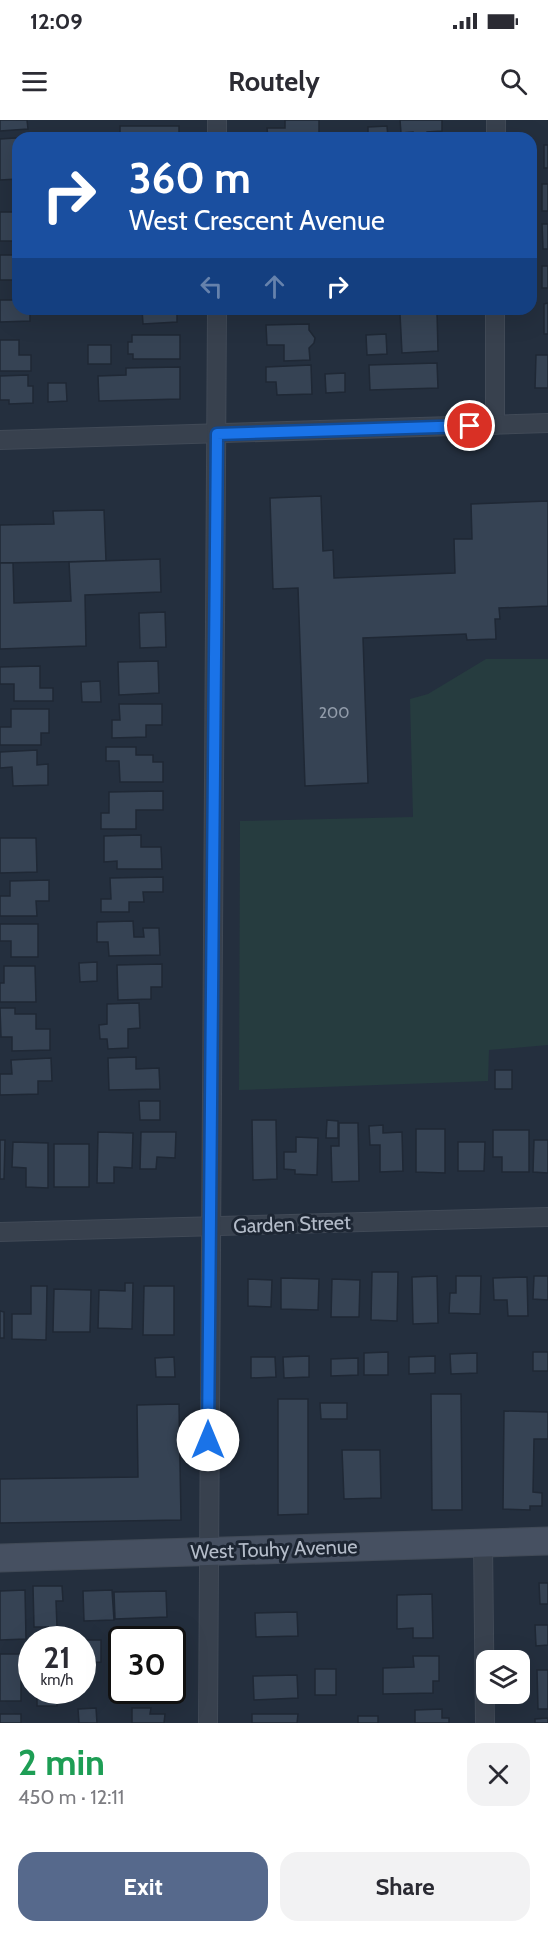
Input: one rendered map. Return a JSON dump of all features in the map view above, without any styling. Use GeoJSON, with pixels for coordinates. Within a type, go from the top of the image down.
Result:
{"type":"FeatureCollection","features":[{"type":"Feature","properties":{"kind":"main road","name":"West Touhy Avenue"},"geometry":{"type":"LineString","coordinates":[[0,1558],[548,1541]]}},
{"type":"Feature","properties":{"kind":"street"},"geometry":{"type":"LineString","coordinates":[[208,1723],[217,315]]}},
{"type":"Feature","properties":{"kind":"street"},"geometry":{"type":"LineString","coordinates":[[495,315],[495,425]]}},
{"type":"Feature","properties":{"kind":"street"},"geometry":{"type":"LineString","coordinates":[[0,440],[548,423]]}},
{"type":"Feature","properties":{"kind":"street","name":"Garden Street"},"geometry":{"type":"LineString","coordinates":[[0,1232],[548,1217]]}},
{"type":"Feature","properties":{"kind":"street"},"geometry":{"type":"LineString","coordinates":[[483,1543],[484,1723]]}},
{"type":"Feature","properties":{"kind":"green space"},"geometry":{"type":"Polygon","coordinates":[[[486,659],[548,659],[548,1045],[489,1050],[488,1081],[239,1090],[240,821],[413,817],[410,699],[428,694],[486,659]]]}},
{"type":"Feature","properties":{"kind":"building"},"geometry":{"type":"Polygon","coordinates":[[[0,120],[27,120],[28,129],[0,131],[0,120]]]}},
{"type":"Feature","properties":{"kind":"building"},"geometry":{"type":"Polygon","coordinates":[[[285,120],[319,120],[319,132],[267,132],[267,128],[285,128],[285,120]]]}},
{"type":"Feature","properties":{"kind":"building"},"geometry":{"type":"Polygon","coordinates":[[[400,120],[442,120],[442,131],[401,132],[400,120]]]}},
{"type":"Feature","properties":{"kind":"building"},"geometry":{"type":"Polygon","coordinates":[[[120,126],[179,126],[179,132],[120,132],[120,126]]]}},
{"type":"Feature","properties":{"kind":"building"},"geometry":{"type":"Polygon","coordinates":[[[387,126],[388,132],[368,132],[368,127],[387,126]]]}},
{"type":"Feature","properties":{"kind":"building"},"geometry":{"type":"Polygon","coordinates":[[[12,138],[12,179],[0,180],[0,139],[12,138]]]}},
{"type":"Feature","properties":{"kind":"building"},"geometry":{"type":"Polygon","coordinates":[[[544,145],[548,145],[548,168],[544,168],[544,145]]]}},
{"type":"Feature","properties":{"kind":"building"},"geometry":{"type":"Polygon","coordinates":[[[542,184],[548,184],[548,211],[542,211],[542,184]]]}},
{"type":"Feature","properties":{"kind":"building"},"geometry":{"type":"Polygon","coordinates":[[[0,212],[12,212],[12,241],[0,241],[0,212]]]}},
{"type":"Feature","properties":{"kind":"building"},"geometry":{"type":"Polygon","coordinates":[[[542,224],[548,224],[548,249],[543,249],[542,224]]]}},
{"type":"Feature","properties":{"kind":"building"},"geometry":{"type":"Polygon","coordinates":[[[0,255],[12,255],[12,280],[0,280],[0,255]]]}},
{"type":"Feature","properties":{"kind":"building"},"geometry":{"type":"Polygon","coordinates":[[[542,266],[548,266],[548,288],[542,288],[542,266]]]}},
{"type":"Feature","properties":{"kind":"building"},"geometry":{"type":"Polygon","coordinates":[[[0,300],[12,300],[12,315],[30,315],[30,321],[0,322],[0,300]]]}},
{"type":"Feature","properties":{"kind":"building"},"geometry":{"type":"Polygon","coordinates":[[[548,303],[548,334],[544,334],[544,304],[548,303]]]}},
{"type":"Feature","properties":{"kind":"building"},"geometry":{"type":"Polygon","coordinates":[[[142,315],[177,315],[177,322],[143,324],[142,315]]]}},
{"type":"Feature","properties":{"kind":"building"},"geometry":{"type":"Polygon","coordinates":[[[400,315],[437,315],[438,351],[402,353],[400,315]]]}},
{"type":"Feature","properties":{"kind":"building"},"geometry":{"type":"Polygon","coordinates":[[[309,324],[309,330],[315,338],[309,348],[310,360],[284,361],[284,345],[267,345],[266,325],[309,324]]]}},
{"type":"Feature","properties":{"kind":"building"},"geometry":{"type":"Polygon","coordinates":[[[386,334],[387,354],[367,355],[366,335],[386,334]]]}},
{"type":"Feature","properties":{"kind":"building"},"geometry":{"type":"Polygon","coordinates":[[[132,335],[180,335],[180,359],[133,359],[133,354],[128,354],[128,342],[132,342],[132,335]]]}},
{"type":"Feature","properties":{"kind":"building"},"geometry":{"type":"Polygon","coordinates":[[[0,340],[19,340],[19,355],[31,355],[31,371],[0,371],[0,340]]]}},
{"type":"Feature","properties":{"kind":"building"},"geometry":{"type":"Polygon","coordinates":[[[88,345],[111,345],[111,364],[88,364],[88,345]]]}},
{"type":"Feature","properties":{"kind":"building"},"geometry":{"type":"Polygon","coordinates":[[[536,355],[548,355],[548,388],[535,388],[536,355]]]}},
{"type":"Feature","properties":{"kind":"building"},"geometry":{"type":"Polygon","coordinates":[[[437,363],[438,388],[370,390],[369,365],[437,363]]]}},
{"type":"Feature","properties":{"kind":"building"},"geometry":{"type":"Polygon","coordinates":[[[311,365],[312,394],[277,395],[276,382],[266,382],[266,367],[311,365]]]}},
{"type":"Feature","properties":{"kind":"building"},"geometry":{"type":"Polygon","coordinates":[[[180,367],[180,399],[99,401],[98,376],[126,375],[126,368],[180,367]]]}},
{"type":"Feature","properties":{"kind":"building"},"geometry":{"type":"Polygon","coordinates":[[[345,373],[345,392],[326,393],[325,374],[345,373]]]}},
{"type":"Feature","properties":{"kind":"building"},"geometry":{"type":"Polygon","coordinates":[[[28,375],[28,386],[33,386],[33,403],[9,404],[9,400],[0,400],[0,376],[28,375]]]}},
{"type":"Feature","properties":{"kind":"building"},"geometry":{"type":"Polygon","coordinates":[[[48,383],[66,383],[67,401],[48,402],[48,383]]]}},
{"type":"Feature","properties":{"kind":"building"},"geometry":{"type":"Polygon","coordinates":[[[321,496],[323,551],[333,550],[334,578],[455,573],[454,539],[472,539],[471,504],[548,501],[548,606],[499,608],[500,619],[495,619],[496,639],[467,640],[466,634],[363,638],[368,783],[305,786],[298,588],[273,589],[270,498],[321,496]]]}},
{"type":"Feature","properties":{"kind":"building"},"geometry":{"type":"Polygon","coordinates":[[[104,510],[106,561],[0,563],[0,525],[54,524],[53,511],[104,510]]]}},
{"type":"Feature","properties":{"kind":"building"},"geometry":{"type":"Polygon","coordinates":[[[160,559],[161,592],[85,595],[86,646],[0,649],[0,563],[13,563],[14,603],[71,601],[69,562],[160,559]]]}},
{"type":"Feature","properties":{"kind":"building"},"geometry":{"type":"Polygon","coordinates":[[[165,612],[166,647],[140,648],[139,613],[165,612]]]}},
{"type":"Feature","properties":{"kind":"building"},"geometry":{"type":"Polygon","coordinates":[[[158,661],[159,693],[119,695],[118,662],[158,661]]]}},
{"type":"Feature","properties":{"kind":"building"},"geometry":{"type":"Polygon","coordinates":[[[40,666],[40,688],[53,688],[53,701],[14,701],[14,684],[0,684],[0,667],[40,666]]]}},
{"type":"Feature","properties":{"kind":"building"},"geometry":{"type":"Polygon","coordinates":[[[100,681],[101,702],[82,702],[81,682],[100,681]]]}},
{"type":"Feature","properties":{"kind":"building"},"geometry":{"type":"Polygon","coordinates":[[[119,704],[162,704],[162,725],[146,725],[146,737],[112,738],[112,720],[120,720],[119,704]]]}},
{"type":"Feature","properties":{"kind":"building"},"geometry":{"type":"Polygon","coordinates":[[[11,709],[49,709],[49,733],[41,733],[41,745],[0,745],[0,727],[11,727],[11,709]]]}},
{"type":"Feature","properties":{"kind":"building"},"geometry":{"type":"Polygon","coordinates":[[[106,747],[136,747],[136,755],[153,755],[153,762],[163,762],[163,782],[120,782],[119,761],[106,761],[106,747]]]}},
{"type":"Feature","properties":{"kind":"building"},"geometry":{"type":"Polygon","coordinates":[[[37,750],[37,765],[48,764],[48,785],[13,786],[12,767],[0,768],[0,752],[37,750]]]}},
{"type":"Feature","properties":{"kind":"building"},"geometry":{"type":"Polygon","coordinates":[[[163,791],[163,810],[136,810],[136,829],[101,829],[101,813],[109,813],[109,792],[163,791]]]}},
{"type":"Feature","properties":{"kind":"building"},"geometry":{"type":"Polygon","coordinates":[[[141,835],[141,847],[161,847],[162,869],[117,869],[117,861],[104,862],[104,836],[141,835]]]}},
{"type":"Feature","properties":{"kind":"building"},"geometry":{"type":"Polygon","coordinates":[[[0,838],[36,838],[37,872],[0,873],[0,838]]]}},
{"type":"Feature","properties":{"kind":"building"},"geometry":{"type":"Polygon","coordinates":[[[163,877],[163,892],[143,892],[144,902],[129,902],[129,912],[101,912],[101,899],[111,899],[110,878],[163,877]]]}},
{"type":"Feature","properties":{"kind":"building"},"geometry":{"type":"Polygon","coordinates":[[[49,880],[49,901],[36,901],[37,916],[0,916],[0,896],[10,896],[10,881],[49,880]]]}},
{"type":"Feature","properties":{"kind":"building"},"geometry":{"type":"Polygon","coordinates":[[[133,921],[134,937],[144,937],[143,928],[159,928],[160,955],[109,956],[108,942],[97,942],[97,922],[133,921]]]}},
{"type":"Feature","properties":{"kind":"building"},"geometry":{"type":"Polygon","coordinates":[[[0,924],[38,924],[38,957],[11,957],[11,941],[0,941],[0,924]]]}},
{"type":"Feature","properties":{"kind":"building"},"geometry":{"type":"Polygon","coordinates":[[[97,962],[97,981],[80,982],[79,963],[97,962]]]}},
{"type":"Feature","properties":{"kind":"building"},"geometry":{"type":"Polygon","coordinates":[[[162,964],[162,987],[151,987],[151,999],[118,1000],[117,965],[162,964]]]}},
{"type":"Feature","properties":{"kind":"building"},"geometry":{"type":"Polygon","coordinates":[[[4,966],[35,966],[36,1002],[0,1002],[0,983],[4,983],[4,966]]]}},
{"type":"Feature","properties":{"kind":"building"},"geometry":{"type":"Polygon","coordinates":[[[139,1003],[140,1028],[128,1029],[128,1048],[108,1049],[107,1039],[100,1039],[99,1025],[107,1024],[107,1004],[139,1003]]]}},
{"type":"Feature","properties":{"kind":"building"},"geometry":{"type":"Polygon","coordinates":[[[0,1008],[15,1008],[15,1014],[36,1014],[36,1029],[50,1029],[50,1050],[12,1051],[12,1037],[1,1037],[0,1008]]]}},
{"type":"Feature","properties":{"kind":"building"},"geometry":{"type":"Polygon","coordinates":[[[136,1057],[136,1069],[159,1068],[160,1089],[109,1090],[108,1058],[136,1057]]]}},
{"type":"Feature","properties":{"kind":"building"},"geometry":{"type":"Polygon","coordinates":[[[51,1058],[52,1081],[38,1081],[38,1094],[0,1095],[0,1074],[12,1074],[11,1060],[51,1058]]]}},
{"type":"Feature","properties":{"kind":"building"},"geometry":{"type":"Polygon","coordinates":[[[495,1070],[512,1070],[512,1089],[495,1089],[495,1070]]]}},
{"type":"Feature","properties":{"kind":"building"},"geometry":{"type":"Polygon","coordinates":[[[139,1101],[160,1101],[160,1120],[140,1120],[139,1101]]]}},
{"type":"Feature","properties":{"kind":"building"},"geometry":{"type":"Polygon","coordinates":[[[252,1120],[276,1120],[277,1179],[253,1180],[252,1120]]]}},
{"type":"Feature","properties":{"kind":"building"},"geometry":{"type":"Polygon","coordinates":[[[327,1120],[338,1121],[338,1138],[326,1138],[327,1120]]]}},
{"type":"Feature","properties":{"kind":"building"},"geometry":{"type":"Polygon","coordinates":[[[339,1123],[358,1123],[359,1181],[332,1182],[331,1146],[339,1146],[339,1123]]]}},
{"type":"Feature","properties":{"kind":"building"},"geometry":{"type":"Polygon","coordinates":[[[383,1125],[383,1133],[402,1132],[403,1171],[380,1172],[380,1145],[370,1145],[369,1126],[383,1125]]]}},
{"type":"Feature","properties":{"kind":"building"},"geometry":{"type":"Polygon","coordinates":[[[416,1129],[445,1129],[445,1173],[416,1172],[416,1129]]]}},
{"type":"Feature","properties":{"kind":"building"},"geometry":{"type":"Polygon","coordinates":[[[493,1130],[529,1130],[529,1172],[502,1172],[502,1157],[493,1157],[493,1130]]]}},
{"type":"Feature","properties":{"kind":"building"},"geometry":{"type":"Polygon","coordinates":[[[98,1132],[133,1133],[132,1168],[114,1167],[114,1183],[97,1183],[98,1132]]]}},
{"type":"Feature","properties":{"kind":"building"},"geometry":{"type":"Polygon","coordinates":[[[141,1132],[176,1132],[175,1158],[157,1157],[156,1169],[140,1169],[141,1132]]]}},
{"type":"Feature","properties":{"kind":"building"},"geometry":{"type":"Polygon","coordinates":[[[296,1137],[318,1138],[317,1175],[295,1174],[295,1170],[284,1169],[284,1152],[296,1152],[296,1137]]]}},
{"type":"Feature","properties":{"kind":"building"},"geometry":{"type":"Polygon","coordinates":[[[0,1140],[5,1140],[4,1179],[0,1179],[0,1140]]]}},
{"type":"Feature","properties":{"kind":"building"},"geometry":{"type":"Polygon","coordinates":[[[534,1140],[548,1140],[548,1173],[533,1172],[534,1140]]]}},
{"type":"Feature","properties":{"kind":"building"},"geometry":{"type":"Polygon","coordinates":[[[13,1142],[48,1143],[48,1188],[26,1187],[26,1168],[12,1167],[13,1142]]]}},
{"type":"Feature","properties":{"kind":"building"},"geometry":{"type":"Polygon","coordinates":[[[458,1142],[485,1142],[484,1171],[458,1171],[458,1142]]]}},
{"type":"Feature","properties":{"kind":"building"},"geometry":{"type":"Polygon","coordinates":[[[54,1144],[89,1144],[89,1187],[54,1187],[54,1144]]]}},
{"type":"Feature","properties":{"kind":"building"},"geometry":{"type":"Polygon","coordinates":[[[372,1272],[398,1272],[397,1321],[371,1320],[372,1272]]]}},
{"type":"Feature","properties":{"kind":"building"},"geometry":{"type":"Polygon","coordinates":[[[437,1276],[438,1323],[413,1324],[412,1277],[437,1276]]]}},
{"type":"Feature","properties":{"kind":"building"},"geometry":{"type":"Polygon","coordinates":[[[456,1276],[481,1276],[480,1314],[449,1313],[450,1293],[456,1293],[456,1276]]]}},
{"type":"Feature","properties":{"kind":"building"},"geometry":{"type":"Polygon","coordinates":[[[534,1276],[548,1276],[548,1300],[533,1299],[534,1276]]]}},
{"type":"Feature","properties":{"kind":"building"},"geometry":{"type":"Polygon","coordinates":[[[527,1277],[528,1316],[508,1316],[507,1300],[494,1300],[493,1278],[527,1277]]]}},
{"type":"Feature","properties":{"kind":"building"},"geometry":{"type":"Polygon","coordinates":[[[281,1278],[319,1279],[318,1310],[281,1309],[281,1278]]]}},
{"type":"Feature","properties":{"kind":"building"},"geometry":{"type":"Polygon","coordinates":[[[248,1279],[272,1280],[271,1307],[248,1306],[248,1279]]]}},
{"type":"Feature","properties":{"kind":"building"},"geometry":{"type":"Polygon","coordinates":[[[332,1279],[360,1280],[359,1317],[331,1317],[332,1279]]]}},
{"type":"Feature","properties":{"kind":"building"},"geometry":{"type":"Polygon","coordinates":[[[125,1283],[133,1283],[132,1329],[98,1328],[99,1290],[125,1291],[125,1283]]]}},
{"type":"Feature","properties":{"kind":"building"},"geometry":{"type":"Polygon","coordinates":[[[31,1286],[47,1286],[46,1340],[12,1339],[12,1314],[31,1314],[31,1286]]]}},
{"type":"Feature","properties":{"kind":"building"},"geometry":{"type":"Polygon","coordinates":[[[144,1286],[174,1286],[174,1335],[143,1335],[144,1286]]]}},
{"type":"Feature","properties":{"kind":"building"},"geometry":{"type":"Polygon","coordinates":[[[54,1289],[91,1290],[90,1332],[53,1332],[54,1289]]]}},
{"type":"Feature","properties":{"kind":"building"},"geometry":{"type":"Polygon","coordinates":[[[0,1311],[4,1312],[4,1338],[0,1338],[0,1311]]]}},
{"type":"Feature","properties":{"kind":"building"},"geometry":{"type":"Polygon","coordinates":[[[388,1352],[388,1375],[364,1375],[364,1353],[388,1352]]]}},
{"type":"Feature","properties":{"kind":"building"},"geometry":{"type":"Polygon","coordinates":[[[533,1352],[548,1352],[548,1371],[533,1371],[533,1352]]]}},
{"type":"Feature","properties":{"kind":"building"},"geometry":{"type":"Polygon","coordinates":[[[477,1353],[477,1373],[451,1374],[450,1354],[477,1353]]]}},
{"type":"Feature","properties":{"kind":"building"},"geometry":{"type":"Polygon","coordinates":[[[309,1356],[309,1377],[284,1378],[283,1357],[309,1356]]]}},
{"type":"Feature","properties":{"kind":"building"},"geometry":{"type":"Polygon","coordinates":[[[435,1356],[435,1373],[409,1374],[409,1357],[435,1356]]]}},
{"type":"Feature","properties":{"kind":"building"},"geometry":{"type":"Polygon","coordinates":[[[174,1357],[175,1377],[156,1377],[155,1358],[174,1357]]]}},
{"type":"Feature","properties":{"kind":"building"},"geometry":{"type":"Polygon","coordinates":[[[251,1357],[275,1357],[276,1377],[251,1378],[251,1357]]]}},
{"type":"Feature","properties":{"kind":"building"},"geometry":{"type":"Polygon","coordinates":[[[358,1358],[358,1375],[331,1376],[331,1359],[358,1358]]]}},
{"type":"Feature","properties":{"kind":"building"},"geometry":{"type":"Polygon","coordinates":[[[431,1394],[461,1394],[462,1510],[432,1510],[431,1394]]]}},
{"type":"Feature","properties":{"kind":"building"},"geometry":{"type":"Polygon","coordinates":[[[278,1399],[308,1399],[308,1514],[278,1515],[278,1399]]]}},
{"type":"Feature","properties":{"kind":"building"},"geometry":{"type":"Polygon","coordinates":[[[320,1403],[347,1403],[347,1419],[321,1419],[320,1403]]]}},
{"type":"Feature","properties":{"kind":"building"},"geometry":{"type":"Polygon","coordinates":[[[179,1404],[181,1520],[0,1523],[0,1479],[138,1477],[137,1405],[179,1404]]]}},
{"type":"Feature","properties":{"kind":"building"},"geometry":{"type":"Polygon","coordinates":[[[504,1411],[548,1412],[548,1439],[534,1439],[533,1492],[542,1493],[542,1506],[530,1506],[530,1510],[503,1509],[504,1411]]]}},
{"type":"Feature","properties":{"kind":"building"},"geometry":{"type":"Polygon","coordinates":[[[342,1450],[380,1450],[381,1498],[344,1499],[342,1450]]]}},
{"type":"Feature","properties":{"kind":"building"},"geometry":{"type":"Polygon","coordinates":[[[539,1583],[548,1583],[548,1604],[540,1604],[539,1583]]]}},
{"type":"Feature","properties":{"kind":"building"},"geometry":{"type":"Polygon","coordinates":[[[33,1586],[62,1586],[63,1601],[56,1601],[57,1626],[34,1626],[33,1586]]]}},
{"type":"Feature","properties":{"kind":"building"},"geometry":{"type":"Polygon","coordinates":[[[25,1590],[26,1626],[18,1626],[18,1639],[0,1640],[0,1591],[25,1590]]]}},
{"type":"Feature","properties":{"kind":"building"},"geometry":{"type":"Polygon","coordinates":[[[112,1590],[114,1620],[84,1621],[83,1591],[112,1590]]]}},
{"type":"Feature","properties":{"kind":"building"},"geometry":{"type":"Polygon","coordinates":[[[166,1591],[167,1617],[115,1619],[114,1592],[166,1591]]]}},
{"type":"Feature","properties":{"kind":"building"},"geometry":{"type":"Polygon","coordinates":[[[432,1594],[433,1638],[413,1638],[413,1628],[397,1629],[397,1595],[432,1594]]]}},
{"type":"Feature","properties":{"kind":"building"},"geometry":{"type":"Polygon","coordinates":[[[297,1612],[298,1636],[256,1637],[255,1613],[297,1612]]]}},
{"type":"Feature","properties":{"kind":"building"},"geometry":{"type":"Polygon","coordinates":[[[535,1625],[548,1625],[548,1645],[536,1646],[535,1625]]]}},
{"type":"Feature","properties":{"kind":"building"},"geometry":{"type":"Polygon","coordinates":[[[96,1640],[101,1640],[101,1662],[96,1662],[96,1640]]]}},
{"type":"Feature","properties":{"kind":"building"},"geometry":{"type":"Polygon","coordinates":[[[0,1654],[18,1654],[18,1701],[0,1701],[0,1654]]]}},
{"type":"Feature","properties":{"kind":"building"},"geometry":{"type":"Polygon","coordinates":[[[413,1656],[439,1656],[439,1681],[433,1681],[433,1693],[383,1694],[383,1668],[414,1667],[413,1656]]]}},
{"type":"Feature","properties":{"kind":"building"},"geometry":{"type":"Polygon","coordinates":[[[315,1669],[336,1669],[336,1695],[315,1695],[315,1669]]]}},
{"type":"Feature","properties":{"kind":"building"},"geometry":{"type":"Polygon","coordinates":[[[537,1670],[548,1670],[548,1709],[538,1709],[537,1670]]]}},
{"type":"Feature","properties":{"kind":"building"},"geometry":{"type":"Polygon","coordinates":[[[297,1675],[298,1698],[254,1700],[253,1676],[297,1675]]]}},
{"type":"Feature","properties":{"kind":"building"},"geometry":{"type":"Polygon","coordinates":[[[37,1704],[57,1704],[57,1706],[37,1706],[37,1704]]]}},
{"type":"Feature","properties":{"kind":"building"},"geometry":{"type":"Polygon","coordinates":[[[96,1708],[97,1723],[79,1723],[78,1709],[96,1708]]]}},
{"type":"Feature","properties":{"kind":"building"},"geometry":{"type":"Polygon","coordinates":[[[132,1708],[151,1708],[150,1714],[165,1714],[164,1723],[132,1723],[132,1708]]]}},
{"type":"Feature","properties":{"kind":"building"},"geometry":{"type":"Polygon","coordinates":[[[442,1709],[442,1718],[449,1718],[449,1723],[415,1723],[415,1710],[442,1709]]]}},
{"type":"Feature","properties":{"kind":"building"},"geometry":{"type":"Polygon","coordinates":[[[0,1714],[21,1714],[21,1723],[0,1723],[0,1714]]]}},
{"type":"Feature","properties":{"kind":"building"},"geometry":{"type":"Polygon","coordinates":[[[252,1714],[298,1714],[297,1723],[252,1723],[252,1714]]]}},
{"type":"Feature","properties":{"kind":"building"},"geometry":{"type":"Polygon","coordinates":[[[358,1716],[378,1716],[378,1723],[358,1723],[358,1716]]]}},
{"type":"Feature","properties":{"kind":"building"},"geometry":{"type":"Polygon","coordinates":[[[548,1718],[548,1723],[535,1723],[535,1719],[548,1718]]]}},
{"type":"Feature","properties":{"kind":"route"},"geometry":{"type":"LineString","coordinates":[[208,1440],[217,434],[470,426]]}}]}
